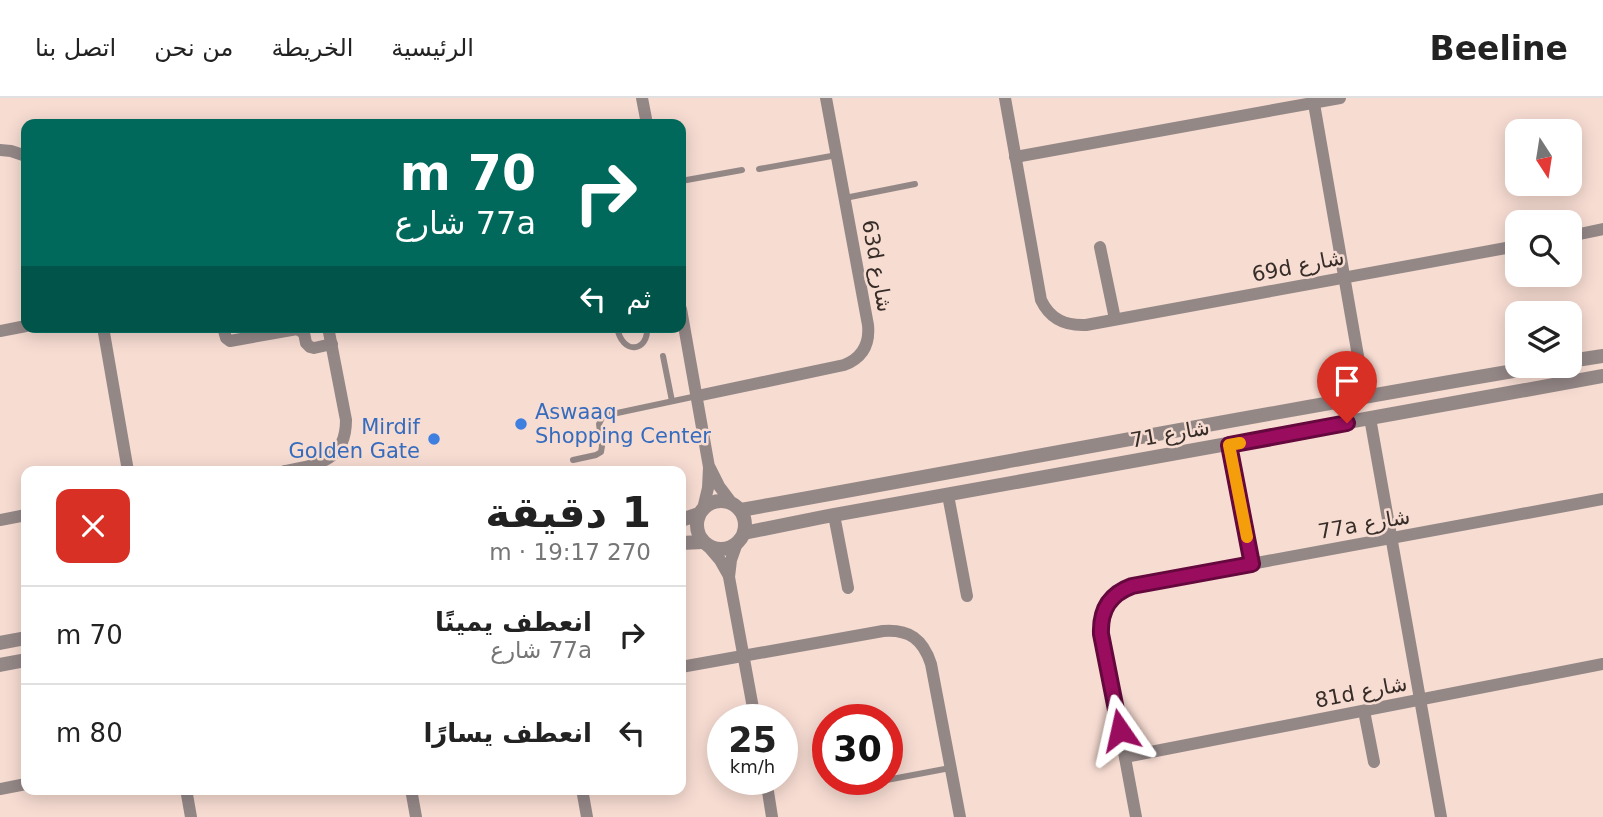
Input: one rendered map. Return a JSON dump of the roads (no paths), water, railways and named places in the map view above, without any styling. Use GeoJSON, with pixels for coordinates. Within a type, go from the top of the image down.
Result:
{"type":"FeatureCollection","features":[{"type":"Feature","properties":{"kind":"street"},"geometry":{"type":"LineString","coordinates":[[642,98],[646,119]]}},
{"type":"Feature","properties":{"kind":"street","name":"63d شارع"},"geometry":{"type":"LineString","coordinates":[[697,396],[844,365],[859,357],[868,342],[869,326],[826,98]]}},
{"type":"Feature","properties":{"kind":"street"},"geometry":{"type":"LineString","coordinates":[[1004,98],[1015,157],[1340,98]]}},
{"type":"Feature","properties":{"kind":"street"},"geometry":{"type":"LineString","coordinates":[[1313,101],[1365,396]]}},
{"type":"Feature","properties":{"kind":"street"},"geometry":{"type":"LineString","coordinates":[[0,150],[21,154]]}},
{"type":"Feature","properties":{"kind":"street","name":"69d شارع"},"geometry":{"type":"LineString","coordinates":[[1015,157],[1041,300],[1045,308],[1059,321],[1068,324],[1086,325],[1115,320],[1505,248]]}},
{"type":"Feature","properties":{"kind":"street"},"geometry":{"type":"LineString","coordinates":[[1582,233],[1603,229]]}},
{"type":"Feature","properties":{"kind":"street"},"geometry":{"type":"LineString","coordinates":[[1100,247],[1115,320]]}},
{"type":"Feature","properties":{"kind":"street"},"geometry":{"type":"LineString","coordinates":[[0,331],[21,327]]}},
{"type":"Feature","properties":{"kind":"street"},"geometry":{"type":"LineString","coordinates":[[104,333],[127,466]]}},
{"type":"Feature","properties":{"kind":"street"},"geometry":{"type":"LineString","coordinates":[[225,333],[230,341],[275,333]]}},
{"type":"Feature","properties":{"kind":"street"},"geometry":{"type":"LineString","coordinates":[[304,333],[306,343],[310,347],[332,344]]}},
{"type":"Feature","properties":{"kind":"street"},"geometry":{"type":"LineString","coordinates":[[307,466],[330,458],[343,441],[346,430],[329,333]]}},
{"type":"Feature","properties":{"kind":"street"},"geometry":{"type":"LineString","coordinates":[[685,333],[709,467],[708,488],[696,525],[697,531],[720,560],[729,577],[752,704]]}},
{"type":"Feature","properties":{"kind":"street"},"geometry":{"type":"LineString","coordinates":[[1582,359],[1603,356]]}},
{"type":"Feature","properties":{"kind":"street","name":"شارع 71"},"geometry":{"type":"LineString","coordinates":[[736,506],[1019,461],[1505,372]]}},
{"type":"Feature","properties":{"kind":"street","name":"شارع 71"},"geometry":{"type":"LineString","coordinates":[[741,538],[835,515],[1603,376]]}},
{"type":"Feature","properties":{"kind":"street"},"geometry":{"type":"LineString","coordinates":[[1370,418],[1441,817]]}},
{"type":"Feature","properties":{"kind":"street"},"geometry":{"type":"LineString","coordinates":[[709,467],[719,486],[745,521],[731,560],[729,577]]}},
{"type":"Feature","properties":{"kind":"street"},"geometry":{"type":"LineString","coordinates":[[948,495],[967,596]]}},
{"type":"Feature","properties":{"kind":"street","name":"77a شارع"},"geometry":{"type":"LineString","coordinates":[[1125,757],[1100,623],[1107,603],[1122,589],[1603,499]]}},
{"type":"Feature","properties":{"kind":"street"},"geometry":{"type":"LineString","coordinates":[[686,518],[701,511],[707,504],[719,500],[736,506]]}},
{"type":"Feature","properties":{"kind":"street"},"geometry":{"type":"LineString","coordinates":[[835,515],[848,588]]}},
{"type":"Feature","properties":{"kind":"street"},"geometry":{"type":"LineString","coordinates":[[0,520],[21,516]]}},
{"type":"Feature","properties":{"kind":"street"},"geometry":{"type":"LineString","coordinates":[[686,543],[706,544],[720,549],[732,547],[741,538]]}},
{"type":"Feature","properties":{"kind":"street"},"geometry":{"type":"LineString","coordinates":[[686,666],[883,631],[894,630],[914,637],[928,654],[931,664],[960,817]]}},
{"type":"Feature","properties":{"kind":"street"},"geometry":{"type":"LineString","coordinates":[[0,643],[21,639]]}},
{"type":"Feature","properties":{"kind":"street"},"geometry":{"type":"LineString","coordinates":[[0,665],[21,661]]}},
{"type":"Feature","properties":{"kind":"street","name":"81d شارع"},"geometry":{"type":"LineString","coordinates":[[1125,757],[1603,664]]}},
{"type":"Feature","properties":{"kind":"street"},"geometry":{"type":"LineString","coordinates":[[1364,711],[1374,762]]}},
{"type":"Feature","properties":{"kind":"street"},"geometry":{"type":"LineString","coordinates":[[1125,757],[1136,817]]}},
{"type":"Feature","properties":{"kind":"street"},"geometry":{"type":"LineString","coordinates":[[0,789],[21,785]]}},
{"type":"Feature","properties":{"kind":"street"},"geometry":{"type":"LineString","coordinates":[[187,795],[191,817]]}},
{"type":"Feature","properties":{"kind":"street"},"geometry":{"type":"LineString","coordinates":[[412,795],[416,817]]}},
{"type":"Feature","properties":{"kind":"street"},"geometry":{"type":"LineString","coordinates":[[583,795],[587,817]]}},
{"type":"Feature","properties":{"kind":"street"},"geometry":{"type":"LineString","coordinates":[[768,795],[772,817]]}},
{"type":"Feature","properties":{"kind":"lane"},"geometry":{"type":"LineString","coordinates":[[759,169],[837,155]]}},
{"type":"Feature","properties":{"kind":"lane"},"geometry":{"type":"LineString","coordinates":[[686,180],[742,170]]}},
{"type":"Feature","properties":{"kind":"lane"},"geometry":{"type":"LineString","coordinates":[[845,198],[915,184]]}},
{"type":"Feature","properties":{"kind":"lane"},"geometry":{"type":"LineString","coordinates":[[618,333],[622,342],[631,347],[645,341],[647,333]]}},
{"type":"Feature","properties":{"kind":"lane"},"geometry":{"type":"LineString","coordinates":[[663,356],[672,401]]}},
{"type":"Feature","properties":{"kind":"lane"},"geometry":{"type":"LineString","coordinates":[[573,460],[601,452],[599,424],[603,416],[697,396]]}},
{"type":"Feature","properties":{"kind":"lane"},"geometry":{"type":"LineString","coordinates":[[1229,445],[1252,564]]}},
{"type":"Feature","properties":{"kind":"lane"},"geometry":{"type":"LineString","coordinates":[[903,777],[951,768]]}},
{"type":"Feature","properties":{"kind":"place","name":"Aswaaq Shopping Center"},"geometry":{"type":"Point","coordinates":[521,424]}},
{"type":"Feature","properties":{"kind":"place","name":"Mirdif Golden Gate"},"geometry":{"type":"Point","coordinates":[434,439]}}]}
